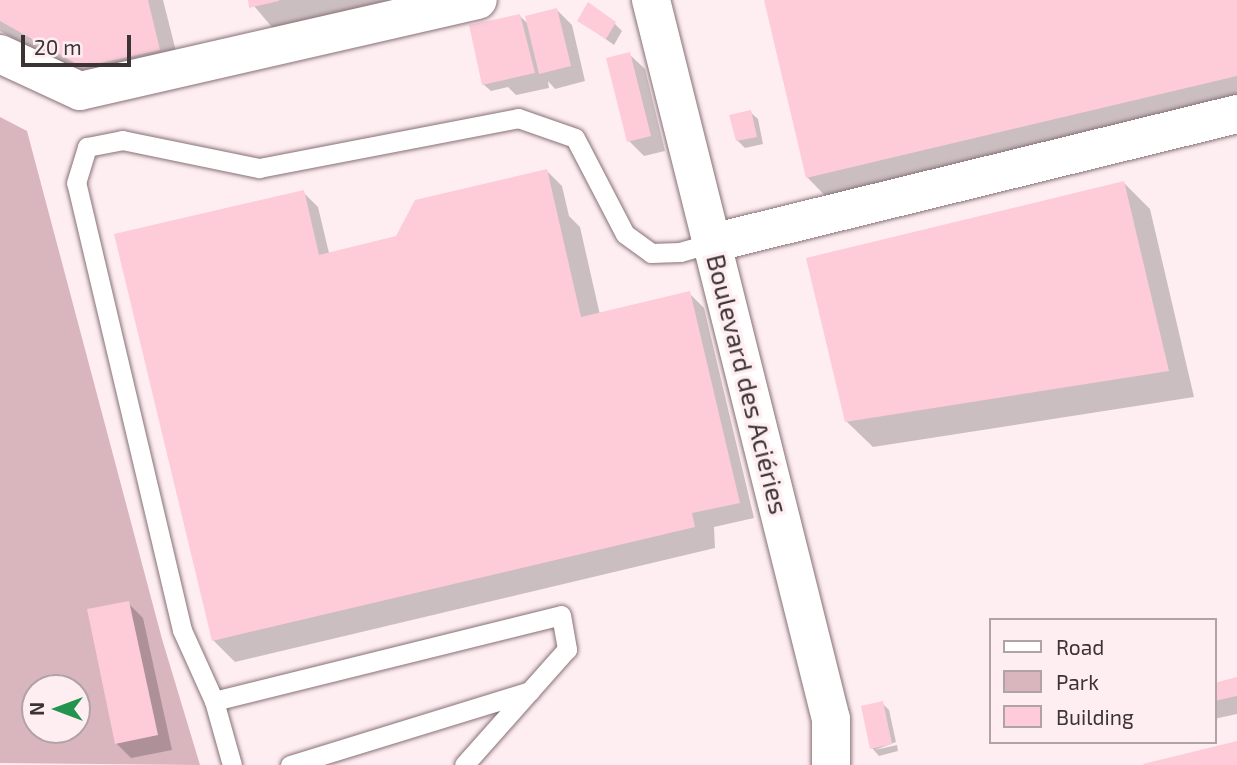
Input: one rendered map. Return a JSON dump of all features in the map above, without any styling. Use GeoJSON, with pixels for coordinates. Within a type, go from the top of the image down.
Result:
{"type":"FeatureCollection","features":[{"type":"Feature","properties":{"kind":"street"},"geometry":{"type":"LineString","coordinates":[[0,54],[80,91],[478,0]]}},
{"type":"Feature","properties":{"kind":"street"},"geometry":{"type":"LineString","coordinates":[[651,0],[712,243]]}},
{"type":"Feature","properties":{"kind":"street","name":"Boulevard des Aciéries"},"geometry":{"type":"LineString","coordinates":[[831,765],[831,719],[712,243],[1237,114]]}},
{"type":"Feature","properties":{"kind":"street"},"geometry":{"type":"LineString","coordinates":[[831,719],[851,765]]}},
{"type":"Feature","properties":{"kind":"lane"},"geometry":{"type":"LineString","coordinates":[[232,765],[214,701],[182,630],[76,183],[87,147],[122,141],[259,168],[518,118],[575,138],[625,234],[651,253],[680,252],[712,243]]}},
{"type":"Feature","properties":{"kind":"lane"},"geometry":{"type":"LineString","coordinates":[[214,701],[561,615],[567,649],[464,765]]}},
{"type":"Feature","properties":{"kind":"lane"},"geometry":{"type":"LineString","coordinates":[[290,765],[531,690]]}},
{"type":"Feature","properties":{"kind":"green space"},"geometry":{"type":"Polygon","coordinates":[[[0,117],[27,131],[162,639],[200,765],[0,763],[0,117]]]}},
{"type":"Feature","properties":{"kind":"building"},"geometry":{"type":"Polygon","coordinates":[[[0,0],[148,0],[160,50],[82,67],[0,21],[0,0]]]}},
{"type":"Feature","properties":{"kind":"building"},"geometry":{"type":"Polygon","coordinates":[[[248,0],[279,0],[279,1],[249,8],[248,0]]]}},
{"type":"Feature","properties":{"kind":"building"},"geometry":{"type":"Polygon","coordinates":[[[764,0],[1237,0],[1237,76],[806,178],[764,0]]]}},
{"type":"Feature","properties":{"kind":"building"},"geometry":{"type":"Polygon","coordinates":[[[588,2],[616,22],[606,39],[577,21],[588,2]]]}},
{"type":"Feature","properties":{"kind":"building"},"geometry":{"type":"Polygon","coordinates":[[[557,8],[571,66],[539,74],[525,16],[557,8]]]}},
{"type":"Feature","properties":{"kind":"building"},"geometry":{"type":"Polygon","coordinates":[[[520,14],[535,73],[482,85],[469,25],[520,14]]]}},
{"type":"Feature","properties":{"kind":"building"},"geometry":{"type":"Polygon","coordinates":[[[630,52],[651,136],[627,142],[606,58],[630,52]]]}},
{"type":"Feature","properties":{"kind":"building"},"geometry":{"type":"Polygon","coordinates":[[[751,110],[757,137],[736,141],[729,115],[751,110]]]}},
{"type":"Feature","properties":{"kind":"building"},"geometry":{"type":"Polygon","coordinates":[[[547,169],[581,317],[690,291],[740,503],[692,513],[695,527],[212,641],[114,234],[304,190],[319,255],[396,236],[415,200],[547,169]]]}},
{"type":"Feature","properties":{"kind":"building"},"geometry":{"type":"Polygon","coordinates":[[[1124,181],[1169,371],[845,422],[806,258],[1124,181]]]}},
{"type":"Feature","properties":{"kind":"building"},"geometry":{"type":"Polygon","coordinates":[[[129,601],[158,735],[115,744],[87,609],[129,601]]]}},
{"type":"Feature","properties":{"kind":"building"},"geometry":{"type":"Polygon","coordinates":[[[1237,677],[1237,696],[1216,701],[1216,682],[1237,677]]]}},
{"type":"Feature","properties":{"kind":"building"},"geometry":{"type":"Polygon","coordinates":[[[883,701],[892,744],[870,749],[861,706],[883,701]]]}},
{"type":"Feature","properties":{"kind":"building"},"geometry":{"type":"Polygon","coordinates":[[[1237,741],[1237,765],[1143,764],[1237,741]]]}}]}
